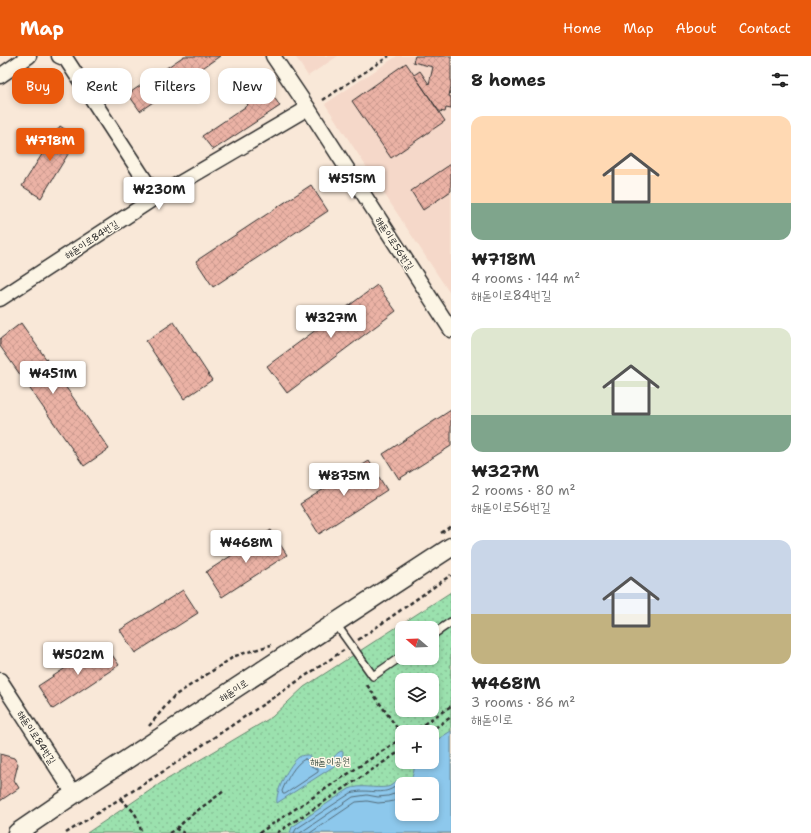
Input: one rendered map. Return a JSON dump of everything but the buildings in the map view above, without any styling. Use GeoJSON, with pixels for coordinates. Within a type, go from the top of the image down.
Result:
{"type":"FeatureCollection","features":[{"type":"Feature","properties":{"kind":"street"},"geometry":{"type":"LineString","coordinates":[[0,76],[29,56]]}},
{"type":"Feature","properties":{"kind":"street"},"geometry":{"type":"LineString","coordinates":[[59,56],[66,59],[156,197]]}},
{"type":"Feature","properties":{"kind":"street","name":"해돋이로56번길"},"geometry":{"type":"LineString","coordinates":[[273,56],[451,330]]}},
{"type":"Feature","properties":{"kind":"street","name":"해돋이로84번길"},"geometry":{"type":"LineString","coordinates":[[0,299],[156,197],[308,108]]}},
{"type":"Feature","properties":{"kind":"street","name":"해돋이로"},"geometry":{"type":"LineString","coordinates":[[17,833],[74,794],[451,548]]}},
{"type":"Feature","properties":{"kind":"street","name":"해돋이로84번길"},"geometry":{"type":"LineString","coordinates":[[0,680],[74,794]]}},
{"type":"Feature","properties":{"kind":"lane"},"geometry":{"type":"LineString","coordinates":[[439,630],[451,622]]}},
{"type":"Feature","properties":{"kind":"lane"},"geometry":{"type":"LineString","coordinates":[[335,623],[373,676],[395,661]]}},
{"type":"Feature","properties":{"kind":"path"},"geometry":{"type":"LineString","coordinates":[[323,100],[389,56]]}},
{"type":"Feature","properties":{"kind":"path"},"geometry":{"type":"LineString","coordinates":[[438,535],[451,526]]}},
{"type":"Feature","properties":{"kind":"path"},"geometry":{"type":"LineString","coordinates":[[66,833],[164,771],[351,645],[451,575]]}},
{"type":"Feature","properties":{"kind":"path"},"geometry":{"type":"LineString","coordinates":[[146,728],[174,696],[235,656],[275,644]]}},
{"type":"Feature","properties":{"kind":"path"},"geometry":{"type":"LineString","coordinates":[[343,650],[348,656]]}},
{"type":"Feature","properties":{"kind":"path"},"geometry":{"type":"LineString","coordinates":[[365,682],[395,725]]}},
{"type":"Feature","properties":{"kind":"path"},"geometry":{"type":"LineString","coordinates":[[422,725],[451,706]]}},
{"type":"Feature","properties":{"kind":"path"},"geometry":{"type":"LineString","coordinates":[[439,725],[451,717]]}},
{"type":"Feature","properties":{"kind":"path"},"geometry":{"type":"LineString","coordinates":[[259,833],[395,743]]}},
{"type":"Feature","properties":{"kind":"path"},"geometry":{"type":"LineString","coordinates":[[277,833],[395,755]]}},
{"type":"Feature","properties":{"kind":"path"},"geometry":{"type":"LineString","coordinates":[[169,833],[224,791]]}},
{"type":"Feature","properties":{"kind":"path"},"geometry":{"type":"LineString","coordinates":[[120,799],[132,810],[137,818],[140,826],[140,833]]}},
{"type":"Feature","properties":{"kind":"path"},"geometry":{"type":"LineString","coordinates":[[176,829],[184,833]]}},
{"type":"Feature","properties":{"kind":"shaded area"},"geometry":{"type":"Polygon","coordinates":[[[295,56],[338,56],[308,76],[295,56]]]}},
{"type":"Feature","properties":{"kind":"shaded area"},"geometry":{"type":"Polygon","coordinates":[[[397,56],[451,56],[451,295],[325,104],[397,56]]]}},
{"type":"Feature","properties":{"kind":"green space","name":"해돋이공원"},"geometry":{"type":"Polygon","coordinates":[[[451,592],[451,833],[87,833],[161,783],[272,717],[304,687],[395,628],[395,665],[439,665],[439,621],[406,621],[451,592]]]}},
{"type":"Feature","properties":{"kind":"water"},"geometry":{"type":"Polygon","coordinates":[[[451,731],[451,833],[290,833],[292,827],[349,789],[358,787],[388,787],[395,783],[395,821],[439,821],[439,777],[412,777],[414,769],[439,769],[439,739],[451,731]]]}},
{"type":"Feature","properties":{"kind":"water"},"geometry":{"type":"Polygon","coordinates":[[[341,751],[343,752],[342,761],[277,803],[280,785],[291,766],[299,757],[302,755],[309,755],[311,760],[315,763],[324,765],[329,763],[335,755],[341,751]]]}}]}
